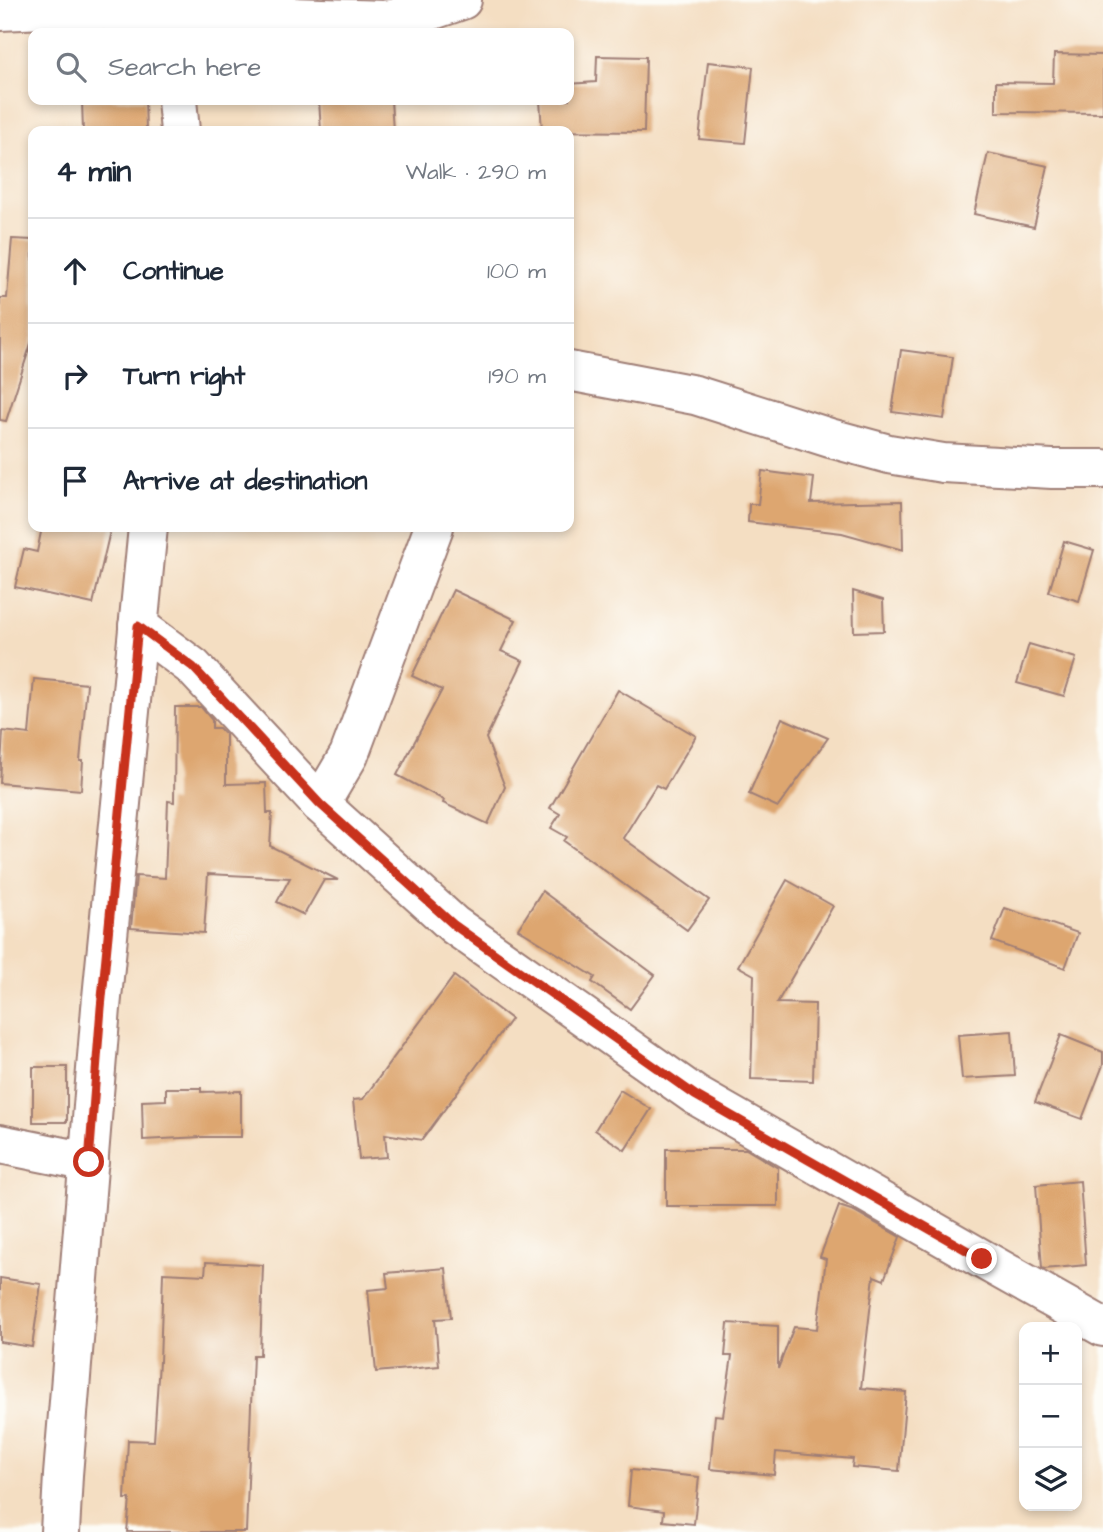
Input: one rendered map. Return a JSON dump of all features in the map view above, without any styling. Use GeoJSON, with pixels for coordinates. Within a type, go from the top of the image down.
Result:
{"type":"FeatureCollection","features":[{"type":"Feature","properties":{"kind":"street"},"geometry":{"type":"LineString","coordinates":[[0,10],[44,9],[385,20],[427,12],[462,0]]}},
{"type":"Feature","properties":{"kind":"street"},"geometry":{"type":"LineString","coordinates":[[177,105],[180,126]]}},
{"type":"Feature","properties":{"kind":"street"},"geometry":{"type":"LineString","coordinates":[[574,372],[695,395],[889,454],[943,463],[1103,469]]}},
{"type":"Feature","properties":{"kind":"street"},"geometry":{"type":"LineString","coordinates":[[60,1532],[101,1008],[147,532]]}},
{"type":"Feature","properties":{"kind":"street"},"geometry":{"type":"LineString","coordinates":[[320,804],[349,755],[433,532]]}},
{"type":"Feature","properties":{"kind":"street"},"geometry":{"type":"LineString","coordinates":[[138,626],[193,667],[320,804],[454,925],[695,1095],[1103,1327]]}},
{"type":"Feature","properties":{"kind":"street"},"geometry":{"type":"LineString","coordinates":[[0,1144],[89,1162]]}},
{"type":"Feature","properties":{"kind":"building"},"geometry":{"type":"Polygon","coordinates":[[[1054,54],[1103,55],[1103,113],[996,112],[996,82],[1053,83],[1054,54]]]}},
{"type":"Feature","properties":{"kind":"building"},"geometry":{"type":"Polygon","coordinates":[[[597,56],[646,57],[644,132],[574,131],[574,126],[542,126],[540,105],[574,105],[574,84],[596,82],[597,56]]]}},
{"type":"Feature","properties":{"kind":"building"},"geometry":{"type":"Polygon","coordinates":[[[708,62],[753,67],[745,143],[699,139],[708,62]]]}},
{"type":"Feature","properties":{"kind":"building"},"geometry":{"type":"Polygon","coordinates":[[[82,105],[145,105],[146,126],[83,126],[82,105]]]}},
{"type":"Feature","properties":{"kind":"building"},"geometry":{"type":"Polygon","coordinates":[[[319,105],[391,105],[393,126],[321,126],[319,105]]]}},
{"type":"Feature","properties":{"kind":"building"},"geometry":{"type":"Polygon","coordinates":[[[988,153],[1048,166],[1034,227],[974,214],[988,153]]]}},
{"type":"Feature","properties":{"kind":"building"},"geometry":{"type":"Polygon","coordinates":[[[12,239],[28,240],[28,353],[6,421],[0,420],[0,298],[7,298],[12,239]]]}},
{"type":"Feature","properties":{"kind":"building"},"geometry":{"type":"Polygon","coordinates":[[[901,350],[953,357],[944,419],[892,412],[901,350]]]}},
{"type":"Feature","properties":{"kind":"building"},"geometry":{"type":"Polygon","coordinates":[[[762,471],[814,478],[811,503],[902,501],[903,550],[842,533],[748,522],[749,504],[758,504],[762,471]]]}},
{"type":"Feature","properties":{"kind":"building"},"geometry":{"type":"Polygon","coordinates":[[[41,532],[110,532],[93,604],[15,587],[24,549],[37,552],[41,532]]]}},
{"type":"Feature","properties":{"kind":"building"},"geometry":{"type":"Polygon","coordinates":[[[1064,541],[1094,550],[1079,601],[1049,592],[1064,541]]]}},
{"type":"Feature","properties":{"kind":"building"},"geometry":{"type":"Polygon","coordinates":[[[453,590],[516,620],[501,651],[523,661],[486,738],[505,787],[488,824],[443,803],[444,800],[397,775],[442,690],[412,676],[453,590]]]}},
{"type":"Feature","properties":{"kind":"building"},"geometry":{"type":"Polygon","coordinates":[[[853,591],[883,600],[884,631],[854,632],[853,591]]]}},
{"type":"Feature","properties":{"kind":"building"},"geometry":{"type":"Polygon","coordinates":[[[1029,644],[1076,658],[1064,696],[1017,683],[1029,644]]]}},
{"type":"Feature","properties":{"kind":"building"},"geometry":{"type":"Polygon","coordinates":[[[34,679],[87,684],[80,761],[83,761],[81,790],[0,783],[3,731],[29,734],[34,679]]]}},
{"type":"Feature","properties":{"kind":"building"},"geometry":{"type":"Polygon","coordinates":[[[618,690],[696,736],[664,789],[656,785],[623,838],[709,900],[687,930],[564,841],[567,837],[551,828],[560,814],[550,808],[618,690]]]}},
{"type":"Feature","properties":{"kind":"building"},"geometry":{"type":"Polygon","coordinates":[[[175,707],[201,707],[212,720],[212,728],[219,728],[226,735],[226,784],[266,783],[267,813],[272,813],[270,846],[338,880],[324,880],[304,915],[277,902],[290,878],[208,874],[204,933],[131,928],[136,876],[165,878],[168,801],[174,802],[175,707]]]}},
{"type":"Feature","properties":{"kind":"building"},"geometry":{"type":"Polygon","coordinates":[[[782,718],[828,738],[778,807],[749,794],[782,718]]]}},
{"type":"Feature","properties":{"kind":"building"},"geometry":{"type":"Polygon","coordinates":[[[787,880],[833,906],[777,1003],[815,1004],[813,1081],[751,1079],[754,975],[738,966],[787,880]]]}},
{"type":"Feature","properties":{"kind":"building"},"geometry":{"type":"Polygon","coordinates":[[[542,891],[655,975],[630,1009],[592,982],[595,977],[518,929],[542,891]]]}},
{"type":"Feature","properties":{"kind":"building"},"geometry":{"type":"Polygon","coordinates":[[[1005,908],[1078,933],[1065,968],[992,941],[1005,908]]]}},
{"type":"Feature","properties":{"kind":"building"},"geometry":{"type":"Polygon","coordinates":[[[454,976],[511,1019],[422,1140],[385,1134],[387,1157],[359,1159],[353,1100],[363,1099],[454,976]]]}},
{"type":"Feature","properties":{"kind":"building"},"geometry":{"type":"Polygon","coordinates":[[[1012,1031],[1015,1076],[962,1079],[958,1035],[1012,1031]]]}},
{"type":"Feature","properties":{"kind":"building"},"geometry":{"type":"Polygon","coordinates":[[[1061,1035],[1103,1052],[1103,1065],[1082,1119],[1035,1102],[1061,1035]]]}},
{"type":"Feature","properties":{"kind":"building"},"geometry":{"type":"Polygon","coordinates":[[[33,1067],[67,1067],[67,1122],[33,1122],[33,1067]]]}},
{"type":"Feature","properties":{"kind":"building"},"geometry":{"type":"Polygon","coordinates":[[[166,1088],[201,1088],[201,1092],[241,1091],[241,1137],[143,1140],[142,1101],[166,1100],[166,1088]]]}},
{"type":"Feature","properties":{"kind":"building"},"geometry":{"type":"Polygon","coordinates":[[[620,1090],[651,1109],[625,1150],[595,1130],[620,1090]]]}},
{"type":"Feature","properties":{"kind":"building"},"geometry":{"type":"Polygon","coordinates":[[[666,1149],[746,1149],[778,1168],[778,1206],[666,1206],[666,1149]]]}},
{"type":"Feature","properties":{"kind":"building"},"geometry":{"type":"Polygon","coordinates":[[[1080,1181],[1086,1265],[1044,1269],[1036,1185],[1080,1181]]]}},
{"type":"Feature","properties":{"kind":"building"},"geometry":{"type":"Polygon","coordinates":[[[839,1206],[854,1211],[900,1237],[884,1280],[874,1276],[861,1388],[906,1392],[899,1471],[852,1467],[853,1459],[776,1452],[774,1475],[710,1469],[715,1415],[723,1416],[732,1356],[725,1356],[728,1323],[778,1326],[778,1369],[794,1327],[817,1329],[826,1259],[820,1257],[839,1206]]]}},
{"type":"Feature","properties":{"kind":"building"},"geometry":{"type":"Polygon","coordinates":[[[206,1262],[263,1265],[260,1355],[253,1355],[246,1532],[127,1532],[130,1499],[125,1499],[128,1440],[154,1441],[163,1273],[205,1275],[206,1262]]]}},
{"type":"Feature","properties":{"kind":"building"},"geometry":{"type":"Polygon","coordinates":[[[446,1268],[451,1318],[435,1319],[439,1366],[376,1372],[368,1290],[388,1288],[386,1273],[446,1268]]]}},
{"type":"Feature","properties":{"kind":"building"},"geometry":{"type":"Polygon","coordinates":[[[0,1278],[41,1284],[32,1347],[0,1342],[0,1278]]]}},
{"type":"Feature","properties":{"kind":"building"},"geometry":{"type":"Polygon","coordinates":[[[631,1470],[699,1477],[694,1524],[663,1521],[664,1511],[628,1506],[631,1470]]]}},
{"type":"Feature","properties":{"kind":"route"},"geometry":{"type":"LineString","coordinates":[[89,1162],[138,626],[193,667],[320,804],[454,925],[695,1095],[982,1259]]}}]}
